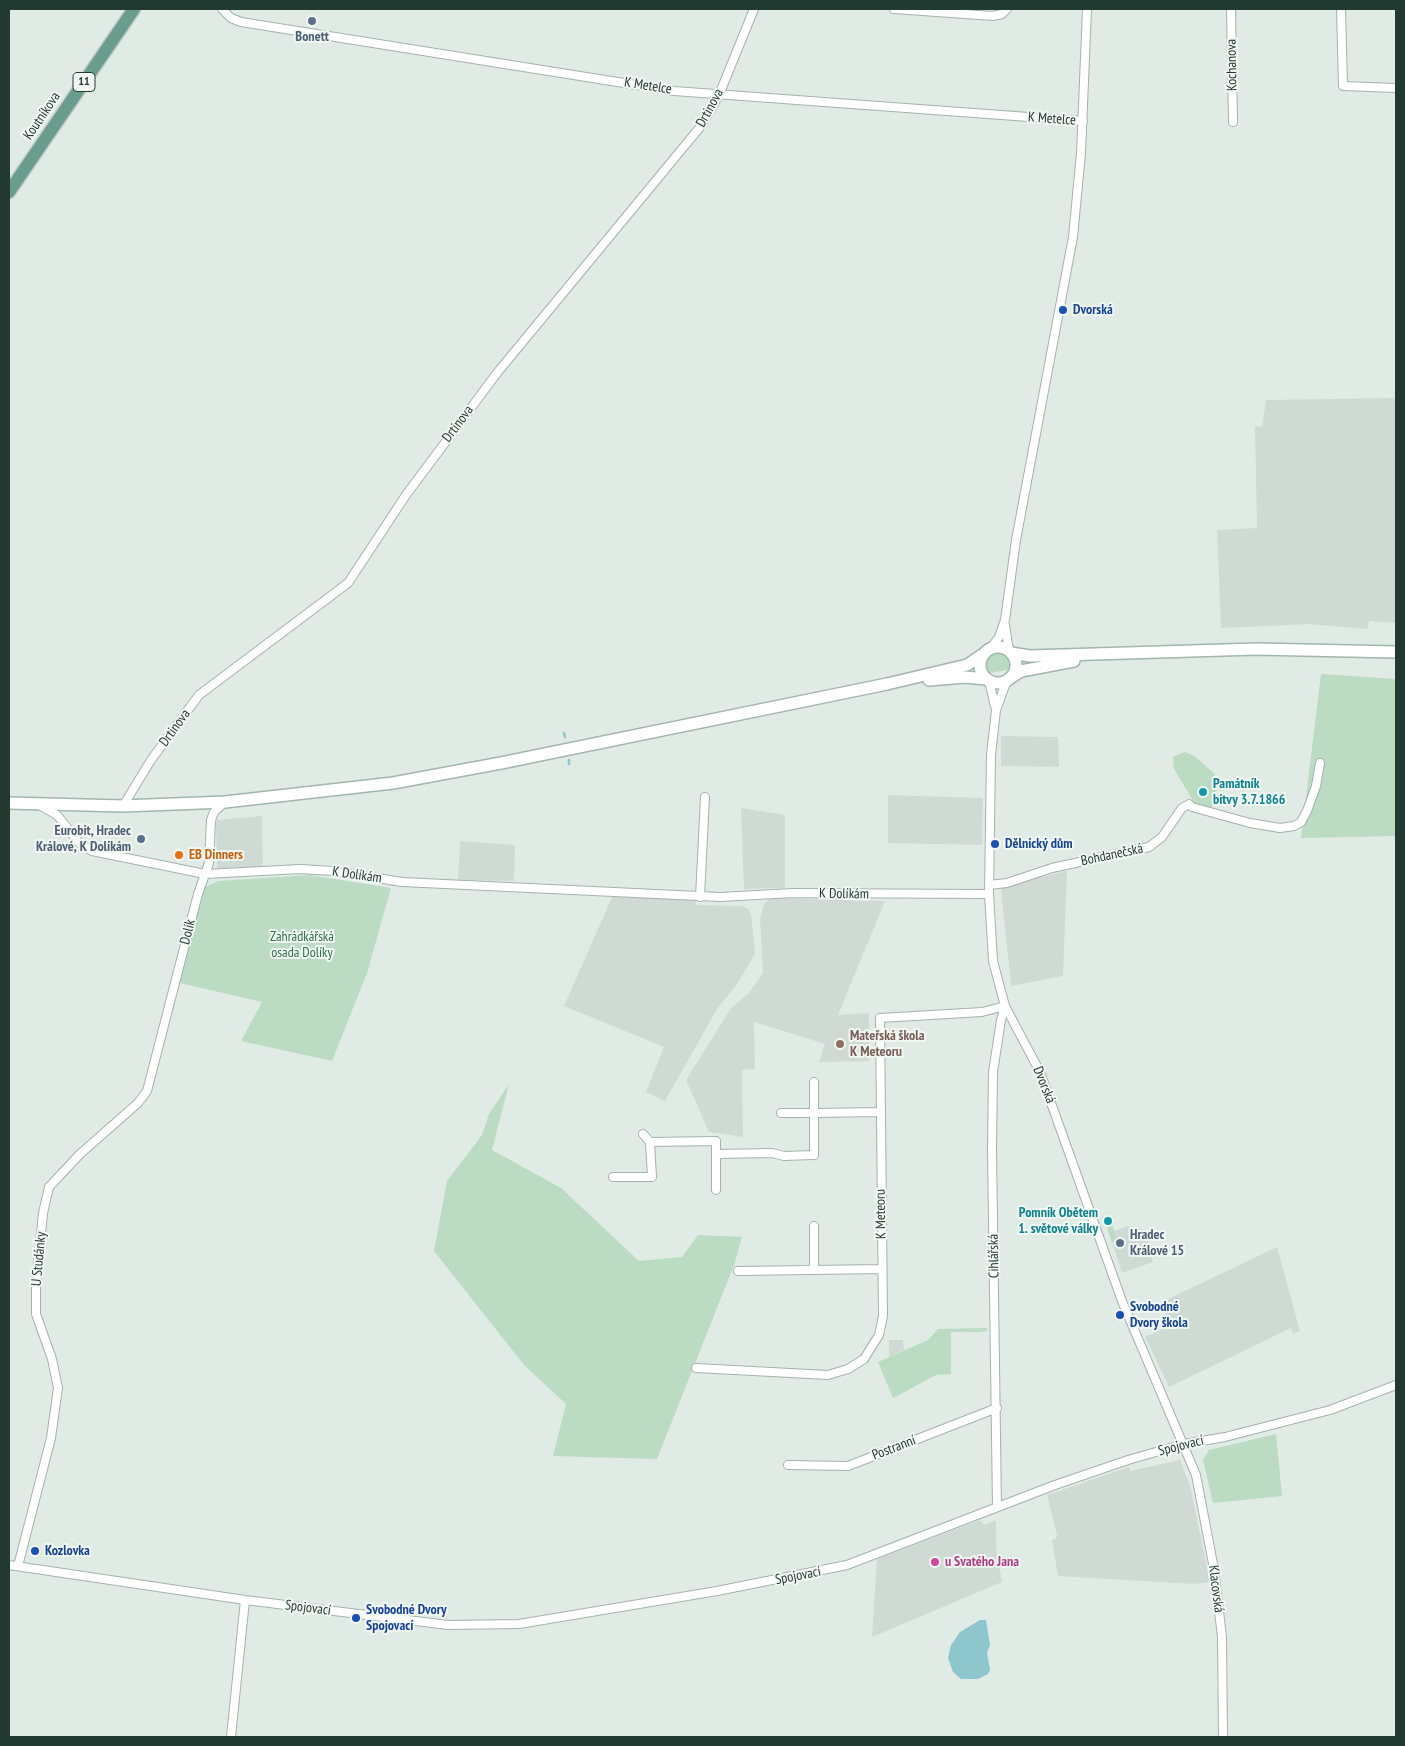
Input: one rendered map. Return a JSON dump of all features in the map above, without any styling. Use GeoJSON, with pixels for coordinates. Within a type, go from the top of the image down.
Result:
{"type":"FeatureCollection","features":[{"type":"Feature","properties":{"kind":"main road","name":"Koutníkova"},"geometry":{"type":"LineString","coordinates":[[9,192],[134,9]]}},
{"type":"Feature","properties":{"kind":"main road"},"geometry":{"type":"LineString","coordinates":[[9,803],[124,806],[225,802],[340,791],[402,782],[887,684],[967,664],[986,652],[1000,647],[1010,652],[1030,656],[1208,650],[1396,652]]}},
{"type":"Feature","properties":{"kind":"main road","name":"Dvorská"},"geometry":{"type":"LineString","coordinates":[[986,652],[980,665],[988,680]]}},
{"type":"Feature","properties":{"kind":"main road","name":"Dvorská"},"geometry":{"type":"LineString","coordinates":[[1008,679],[1014,674],[1016,663],[1010,652]]}},
{"type":"Feature","properties":{"kind":"main road"},"geometry":{"type":"LineString","coordinates":[[887,684],[965,676],[998,683],[1021,671],[1113,654]]}},
{"type":"Feature","properties":{"kind":"street","name":"K Metelce"},"geometry":{"type":"LineString","coordinates":[[222,9],[231,18],[241,22],[674,91],[1083,121]]}},
{"type":"Feature","properties":{"kind":"street","name":"Drtinova"},"geometry":{"type":"LineString","coordinates":[[124,806],[151,760],[199,695],[348,583],[406,495],[491,380],[695,134],[719,95],[754,9]]}},
{"type":"Feature","properties":{"kind":"street"},"geometry":{"type":"LineString","coordinates":[[894,9],[994,16],[1002,14],[1007,9]]}},
{"type":"Feature","properties":{"kind":"street","name":"Dvorská"},"geometry":{"type":"LineString","coordinates":[[986,652],[1001,632],[1005,620],[1016,540],[1073,237],[1083,121],[1087,9]]}},
{"type":"Feature","properties":{"kind":"street","name":"Kochanova"},"geometry":{"type":"LineString","coordinates":[[1231,9],[1234,122]]}},
{"type":"Feature","properties":{"kind":"street"},"geometry":{"type":"LineString","coordinates":[[1341,9],[1342,84],[1345,88],[1396,88]]}},
{"type":"Feature","properties":{"kind":"street","name":"Dvorská"},"geometry":{"type":"LineString","coordinates":[[1005,620],[1010,652]]}},
{"type":"Feature","properties":{"kind":"street","name":"Dvorská"},"geometry":{"type":"LineString","coordinates":[[1008,679],[996,710],[991,755],[990,948],[997,982],[1005,1006],[1040,1072],[1122,1301],[1149,1368],[1184,1444]]}},
{"type":"Feature","properties":{"kind":"street","name":"Dvorská"},"geometry":{"type":"LineString","coordinates":[[988,680],[996,710]]}},
{"type":"Feature","properties":{"kind":"street","name":"Bohdanečská"},"geometry":{"type":"LineString","coordinates":[[989,885],[1007,883],[1052,868],[1149,847],[1162,837],[1182,808],[1189,804],[1192,808],[1250,823],[1280,828],[1294,826],[1301,822],[1307,811],[1316,786],[1320,763]]}},
{"type":"Feature","properties":{"kind":"street"},"geometry":{"type":"LineString","coordinates":[[700,896],[704,797]]}},
{"type":"Feature","properties":{"kind":"street","name":"Dolík"},"geometry":{"type":"LineString","coordinates":[[174,990],[198,894],[210,858],[211,820],[214,812],[225,802]]}},
{"type":"Feature","properties":{"kind":"street","name":"K Dolíkám"},"geometry":{"type":"LineString","coordinates":[[34,805],[57,815],[80,844],[92,850],[137,862],[205,874],[300,869],[333,871],[402,882],[700,896],[793,893],[989,894]]}},
{"type":"Feature","properties":{"kind":"street","name":"U Studánky"},"geometry":{"type":"LineString","coordinates":[[18,1566],[51,1438],[58,1388],[52,1359],[36,1314],[36,1276],[43,1213],[49,1187],[80,1154],[138,1103],[147,1091],[174,990]]}},
{"type":"Feature","properties":{"kind":"street","name":"K Meteoru"},"geometry":{"type":"LineString","coordinates":[[696,1368],[819,1375],[836,1374],[864,1359],[878,1335],[883,1316],[880,1018],[982,1012],[1005,1006]]}},
{"type":"Feature","properties":{"kind":"street","name":"Cihlářská"},"geometry":{"type":"LineString","coordinates":[[997,1508],[992,1150],[993,1072],[1005,1006]]}},
{"type":"Feature","properties":{"kind":"street"},"geometry":{"type":"LineString","coordinates":[[716,1154],[772,1153],[784,1156],[814,1155],[814,1082]]}},
{"type":"Feature","properties":{"kind":"street"},"geometry":{"type":"LineString","coordinates":[[781,1113],[880,1112]]}},
{"type":"Feature","properties":{"kind":"street"},"geometry":{"type":"LineString","coordinates":[[613,1178],[652,1177],[650,1142],[643,1134]]}},
{"type":"Feature","properties":{"kind":"street"},"geometry":{"type":"LineString","coordinates":[[650,1142],[716,1141],[716,1190]]}},
{"type":"Feature","properties":{"kind":"street"},"geometry":{"type":"LineString","coordinates":[[814,1226],[814,1270]]}},
{"type":"Feature","properties":{"kind":"street"},"geometry":{"type":"LineString","coordinates":[[738,1271],[882,1269]]}},
{"type":"Feature","properties":{"kind":"street","name":"Spojovací"},"geometry":{"type":"LineString","coordinates":[[9,1565],[245,1600],[448,1626],[519,1624],[826,1570],[869,1558],[1091,1472],[1184,1444],[1225,1437],[1330,1410],[1396,1385]]}},
{"type":"Feature","properties":{"kind":"street","name":"Postranní"},"geometry":{"type":"LineString","coordinates":[[788,1465],[848,1466],[997,1408]]}},
{"type":"Feature","properties":{"kind":"street","name":"Klacovská"},"geometry":{"type":"LineString","coordinates":[[1184,1444],[1196,1475],[1214,1568],[1222,1638],[1223,1737]]}},
{"type":"Feature","properties":{"kind":"street"},"geometry":{"type":"LineString","coordinates":[[231,1737],[245,1600]]}},
{"type":"Feature","properties":{"kind":"shaded area"},"geometry":{"type":"Polygon","coordinates":[[[1396,398],[1396,623],[1369,621],[1368,629],[1309,624],[1221,628],[1217,530],[1257,528],[1255,426],[1262,427],[1266,400],[1396,398]]]}},
{"type":"Feature","properties":{"kind":"shaded area"},"geometry":{"type":"Polygon","coordinates":[[[1001,736],[1058,737],[1059,767],[1001,766],[1001,736]]]}},
{"type":"Feature","properties":{"kind":"shaded area"},"geometry":{"type":"Polygon","coordinates":[[[888,795],[983,798],[982,845],[888,843],[888,795]]]}},
{"type":"Feature","properties":{"kind":"shaded area"},"geometry":{"type":"Polygon","coordinates":[[[741,808],[785,815],[785,888],[744,889],[741,808]]]}},
{"type":"Feature","properties":{"kind":"shaded area"},"geometry":{"type":"Polygon","coordinates":[[[262,816],[263,867],[217,869],[216,820],[262,816]]]}},
{"type":"Feature","properties":{"kind":"shaded area"},"geometry":{"type":"Polygon","coordinates":[[[460,841],[515,845],[514,881],[458,880],[460,841]]]}},
{"type":"Feature","properties":{"kind":"shaded area"},"geometry":{"type":"Polygon","coordinates":[[[1067,871],[1063,976],[1011,986],[1001,889],[1024,881],[1067,871]]]}},
{"type":"Feature","properties":{"kind":"shaded area"},"geometry":{"type":"Polygon","coordinates":[[[613,895],[695,899],[696,905],[741,906],[748,909],[751,915],[755,954],[735,987],[717,1009],[665,1101],[646,1092],[664,1047],[564,1006],[613,895]]]}},
{"type":"Feature","properties":{"kind":"shaded area"},"geometry":{"type":"Polygon","coordinates":[[[771,898],[885,901],[838,1015],[869,1013],[869,1061],[819,1062],[825,1044],[754,1022],[755,1069],[742,1070],[743,1137],[709,1132],[686,1080],[731,1008],[748,994],[763,973],[760,919],[764,904],[771,898]]]}},
{"type":"Feature","properties":{"kind":"shaded area"},"geometry":{"type":"Polygon","coordinates":[[[1128,1226],[1145,1230],[1153,1262],[1122,1273],[1109,1233],[1128,1226]]]}},
{"type":"Feature","properties":{"kind":"shaded area"},"geometry":{"type":"Polygon","coordinates":[[[1277,1247],[1300,1331],[1293,1334],[1291,1328],[1169,1387],[1145,1337],[1170,1326],[1162,1302],[1277,1247]]]}},
{"type":"Feature","properties":{"kind":"shaded area"},"geometry":{"type":"Polygon","coordinates":[[[889,1340],[903,1340],[904,1350],[889,1357],[889,1340]]]}},
{"type":"Feature","properties":{"kind":"shaded area"},"geometry":{"type":"Polygon","coordinates":[[[1180,1460],[1190,1485],[1210,1582],[1194,1584],[1058,1576],[1052,1540],[1056,1539],[1057,1535],[1047,1495],[1129,1467],[1130,1471],[1180,1460]]]}},
{"type":"Feature","properties":{"kind":"shaded area"},"geometry":{"type":"Polygon","coordinates":[[[980,1520],[984,1525],[996,1520],[996,1547],[1002,1582],[872,1637],[877,1559],[980,1520]]]}},
{"type":"Feature","properties":{"kind":"green space"},"geometry":{"type":"Polygon","coordinates":[[[994,653],[1001,653],[1007,657],[1010,664],[1008,670],[989,673],[986,667],[987,660],[994,653]]]}},
{"type":"Feature","properties":{"kind":"green space"},"geometry":{"type":"Polygon","coordinates":[[[1321,674],[1396,679],[1396,836],[1301,838],[1321,674]]]}},
{"type":"Feature","properties":{"kind":"green space"},"geometry":{"type":"Polygon","coordinates":[[[1185,752],[1194,756],[1214,773],[1217,781],[1215,804],[1213,806],[1208,808],[1195,804],[1174,769],[1173,757],[1185,752]]]}},
{"type":"Feature","properties":{"kind":"green space","name":"Zahrádkářská osada Dolíky"},"geometry":{"type":"Polygon","coordinates":[[[309,875],[391,888],[367,973],[332,1061],[241,1041],[262,1002],[180,983],[203,888],[218,881],[309,875]]]}},
{"type":"Feature","properties":{"kind":"green space"},"geometry":{"type":"Polygon","coordinates":[[[509,1084],[492,1150],[561,1188],[639,1261],[682,1257],[698,1235],[742,1237],[734,1265],[657,1459],[553,1456],[566,1404],[524,1365],[434,1251],[447,1181],[482,1135],[489,1114],[509,1084]]]}},
{"type":"Feature","properties":{"kind":"green space"},"geometry":{"type":"Polygon","coordinates":[[[1108,1215],[1113,1222],[1112,1225],[1117,1239],[1112,1242],[1103,1217],[1108,1215]]]}},
{"type":"Feature","properties":{"kind":"green space"},"geometry":{"type":"Polygon","coordinates":[[[987,1328],[987,1331],[979,1332],[951,1332],[951,1374],[936,1375],[893,1398],[878,1362],[928,1340],[938,1329],[987,1328]]]}},
{"type":"Feature","properties":{"kind":"green space"},"geometry":{"type":"Polygon","coordinates":[[[1276,1434],[1282,1496],[1213,1503],[1203,1460],[1209,1450],[1276,1434]]]}},
{"type":"Feature","properties":{"kind":"water"},"geometry":{"type":"Polygon","coordinates":[[[980,1620],[986,1620],[990,1645],[987,1653],[990,1670],[988,1674],[978,1679],[961,1679],[953,1672],[948,1658],[951,1645],[960,1632],[980,1620]]]}},
{"type":"Feature","properties":{"kind":"waterway"},"geometry":{"type":"LineString","coordinates":[[564,733],[565,737]]}},
{"type":"Feature","properties":{"kind":"place","name":"Bonett"},"geometry":{"type":"Point","coordinates":[312,21]}},
{"type":"Feature","properties":{"kind":"place","name":"Dvorská"},"geometry":{"type":"Point","coordinates":[1063,310]}},
{"type":"Feature","properties":{"kind":"place","name":"Památník bitvy 3.7.1866"},"geometry":{"type":"Point","coordinates":[1203,792]}},
{"type":"Feature","properties":{"kind":"place","name":"Eurobit, Hradec Králové, K Dolíkám"},"geometry":{"type":"Point","coordinates":[141,839]}},
{"type":"Feature","properties":{"kind":"place","name":"Dělnický dům"},"geometry":{"type":"Point","coordinates":[995,844]}},
{"type":"Feature","properties":{"kind":"place","name":"EB Dinners"},"geometry":{"type":"Point","coordinates":[179,855]}},
{"type":"Feature","properties":{"kind":"place","name":"Mateřská škola K Meteoru"},"geometry":{"type":"Point","coordinates":[840,1044]}},
{"type":"Feature","properties":{"kind":"place","name":"Pomník Obětem 1. světové války"},"geometry":{"type":"Point","coordinates":[1108,1221]}},
{"type":"Feature","properties":{"kind":"place","name":"Hradec Králové 15"},"geometry":{"type":"Point","coordinates":[1120,1243]}},
{"type":"Feature","properties":{"kind":"place","name":"Svobodné Dvory škola"},"geometry":{"type":"Point","coordinates":[1120,1315]}},
{"type":"Feature","properties":{"kind":"place","name":"Kozlovka"},"geometry":{"type":"Point","coordinates":[35,1551]}},
{"type":"Feature","properties":{"kind":"place","name":"u Svatého Jana"},"geometry":{"type":"Point","coordinates":[935,1562]}},
{"type":"Feature","properties":{"kind":"place","name":"Svobodné Dvory Spojovací"},"geometry":{"type":"Point","coordinates":[356,1618]}}]}
